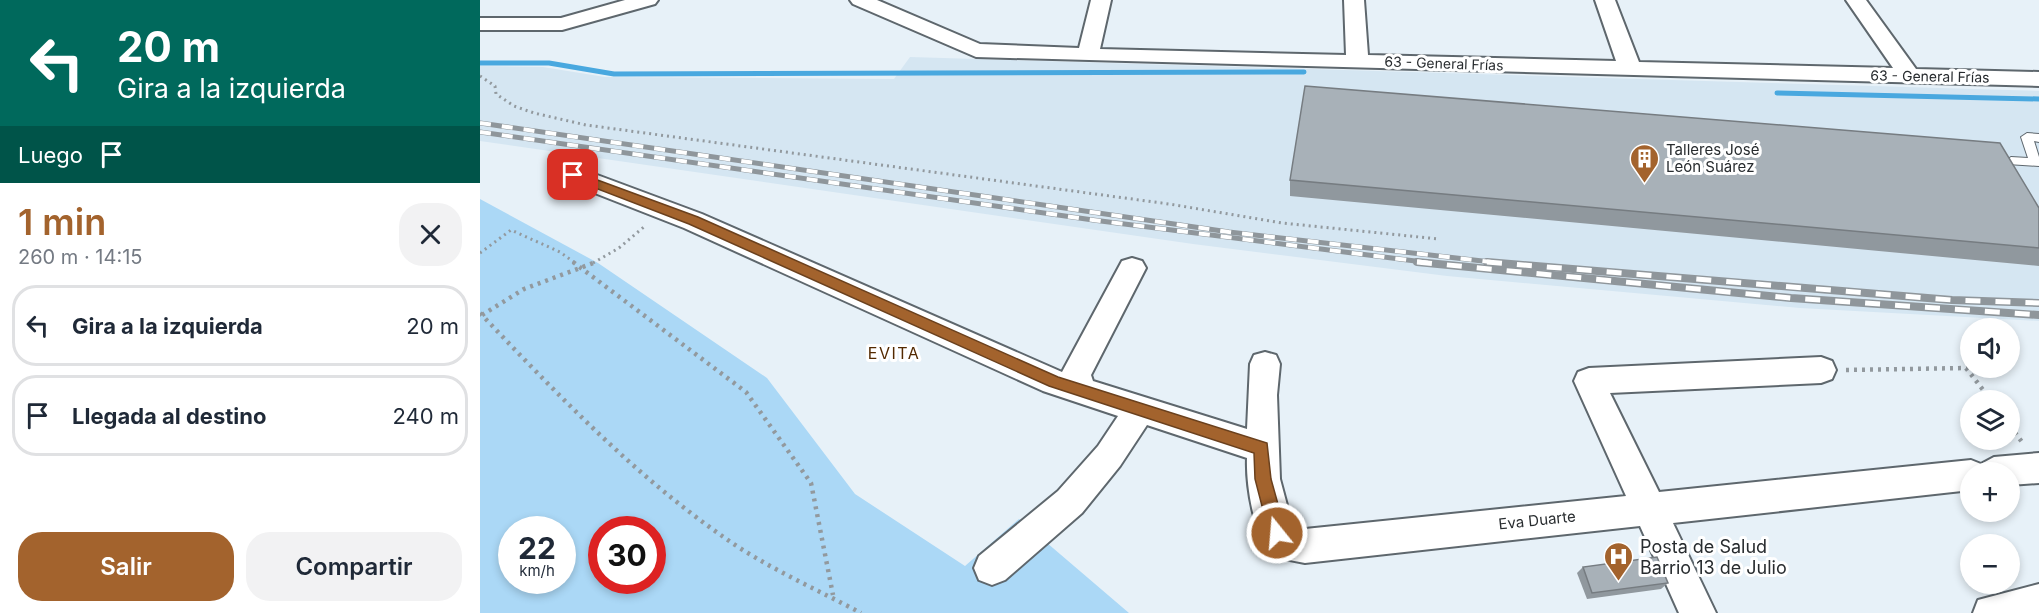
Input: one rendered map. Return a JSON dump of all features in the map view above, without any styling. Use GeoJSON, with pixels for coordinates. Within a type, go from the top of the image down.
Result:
{"type":"FeatureCollection","features":[{"type":"Feature","properties":{"kind":"street"},"geometry":{"type":"LineString","coordinates":[[480,24],[562,24],[648,0]]}},
{"type":"Feature","properties":{"kind":"street","name":"63 - General Frías"},"geometry":{"type":"LineString","coordinates":[[860,0],[976,50],[1088,55],[2039,79]]}},
{"type":"Feature","properties":{"kind":"street"},"geometry":{"type":"LineString","coordinates":[[1088,55],[1101,0]]}},
{"type":"Feature","properties":{"kind":"street"},"geometry":{"type":"LineString","coordinates":[[1354,0],[1357,61]]}},
{"type":"Feature","properties":{"kind":"street"},"geometry":{"type":"LineString","coordinates":[[1605,0],[1630,69]]}},
{"type":"Feature","properties":{"kind":"street"},"geometry":{"type":"LineString","coordinates":[[1856,0],[1909,75]]}},
{"type":"Feature","properties":{"kind":"street"},"geometry":{"type":"LineString","coordinates":[[573,175],[661,208],[1054,382],[1261,448]]}},
{"type":"Feature","properties":{"kind":"street"},"geometry":{"type":"LineString","coordinates":[[1078,389],[1076,375],[1132,268]]}},
{"type":"Feature","properties":{"kind":"street","name":"Eva Duarte"},"geometry":{"type":"LineString","coordinates":[[1265,364],[1261,448],[1263,479],[1277,533],[1287,543],[1305,546],[1648,507],[1960,476]]}},
{"type":"Feature","properties":{"kind":"street"},"geometry":{"type":"LineString","coordinates":[[1698,613],[1589,381],[1821,370]]}},
{"type":"Feature","properties":{"kind":"street"},"geometry":{"type":"LineString","coordinates":[[992,568],[1070,502],[1109,456],[1140,409]]}},
{"type":"Feature","properties":{"kind":"street"},"geometry":{"type":"LineString","coordinates":[[2020,470],[2039,468]]}},
{"type":"Feature","properties":{"kind":"street"},"geometry":{"type":"LineString","coordinates":[[1991,613],[2039,602]]}},
{"type":"Feature","properties":{"kind":"lane"},"geometry":{"type":"LineString","coordinates":[[2011,161],[2035,163],[2027,137],[2039,138]]}},
{"type":"Feature","properties":{"kind":"path"},"geometry":{"type":"LineString","coordinates":[[480,76],[495,86],[496,94],[514,106],[586,125],[1169,204],[1282,223],[1438,239]]}},
{"type":"Feature","properties":{"kind":"path"},"geometry":{"type":"LineString","coordinates":[[661,208],[622,248],[581,268],[529,287],[481,314],[563,401],[684,508],[727,540],[832,595],[861,613]]}},
{"type":"Feature","properties":{"kind":"path"},"geometry":{"type":"LineString","coordinates":[[480,253],[502,234],[511,230],[518,231],[560,252],[746,392],[811,483],[832,595]]}},
{"type":"Feature","properties":{"kind":"path"},"geometry":{"type":"LineString","coordinates":[[1821,370],[1966,368],[1983,390]]}},
{"type":"Feature","properties":{"kind":"shaded area"},"geometry":{"type":"Polygon","coordinates":[[[910,57],[2039,91],[2039,321],[2020,320],[2020,318],[1800,308],[1447,276],[1193,244],[480,141],[480,66],[543,67],[605,77],[894,79],[910,57]]]}},
{"type":"Feature","properties":{"kind":"shaded area"},"geometry":{"type":"Polygon","coordinates":[[[480,199],[598,263],[767,378],[855,494],[965,566],[1019,519],[1129,613],[480,613],[480,199]]]}},
{"type":"Feature","properties":{"kind":"building","name":"Talleres José León Suárez"},"geometry":{"type":"Polygon","coordinates":[[[1305,86],[2000,143],[2039,208],[2039,248],[1290,180],[1305,86]]]}},
{"type":"Feature","properties":{"kind":"building","name":"Posta de Salud Barrio 13 de Julio"},"geometry":{"type":"Polygon","coordinates":[[[1657,557],[1668,583],[1592,593],[1583,567],[1657,557]]]}},
{"type":"Feature","properties":{"kind":"waterway"},"geometry":{"type":"LineString","coordinates":[[480,63],[549,63],[614,74],[1304,72]]}},
{"type":"Feature","properties":{"kind":"waterway"},"geometry":{"type":"LineString","coordinates":[[1777,93],[2039,99]]}},
{"type":"Feature","properties":{"kind":"railway"},"geometry":{"type":"LineString","coordinates":[[480,123],[1229,232],[1500,263]]}},
{"type":"Feature","properties":{"kind":"railway"},"geometry":{"type":"LineString","coordinates":[[480,132],[1093,220],[1431,263]]}},
{"type":"Feature","properties":{"kind":"railway"},"geometry":{"type":"LineString","coordinates":[[1417,262],[1791,298],[2039,315]]}},
{"type":"Feature","properties":{"kind":"railway"},"geometry":{"type":"LineString","coordinates":[[1487,262],[1952,300],[2039,303]]}},
{"type":"Feature","properties":{"kind":"place","name":"Talleres José León Suárez"},"geometry":{"type":"Point","coordinates":[1645,184]}},
{"type":"Feature","properties":{"kind":"place","name":"Posta de Salud Barrio 13 de Julio"},"geometry":{"type":"Point","coordinates":[1619,582]}},
{"type":"Feature","properties":{"kind":"district","name":"EVITA"},"geometry":{"type":"Point","coordinates":[894,353]}},
{"type":"Feature","properties":{"kind":"route"},"geometry":{"type":"LineString","coordinates":[[573,175],[693,221],[1054,382],[1261,448],[1263,479],[1277,533]]}}]}
